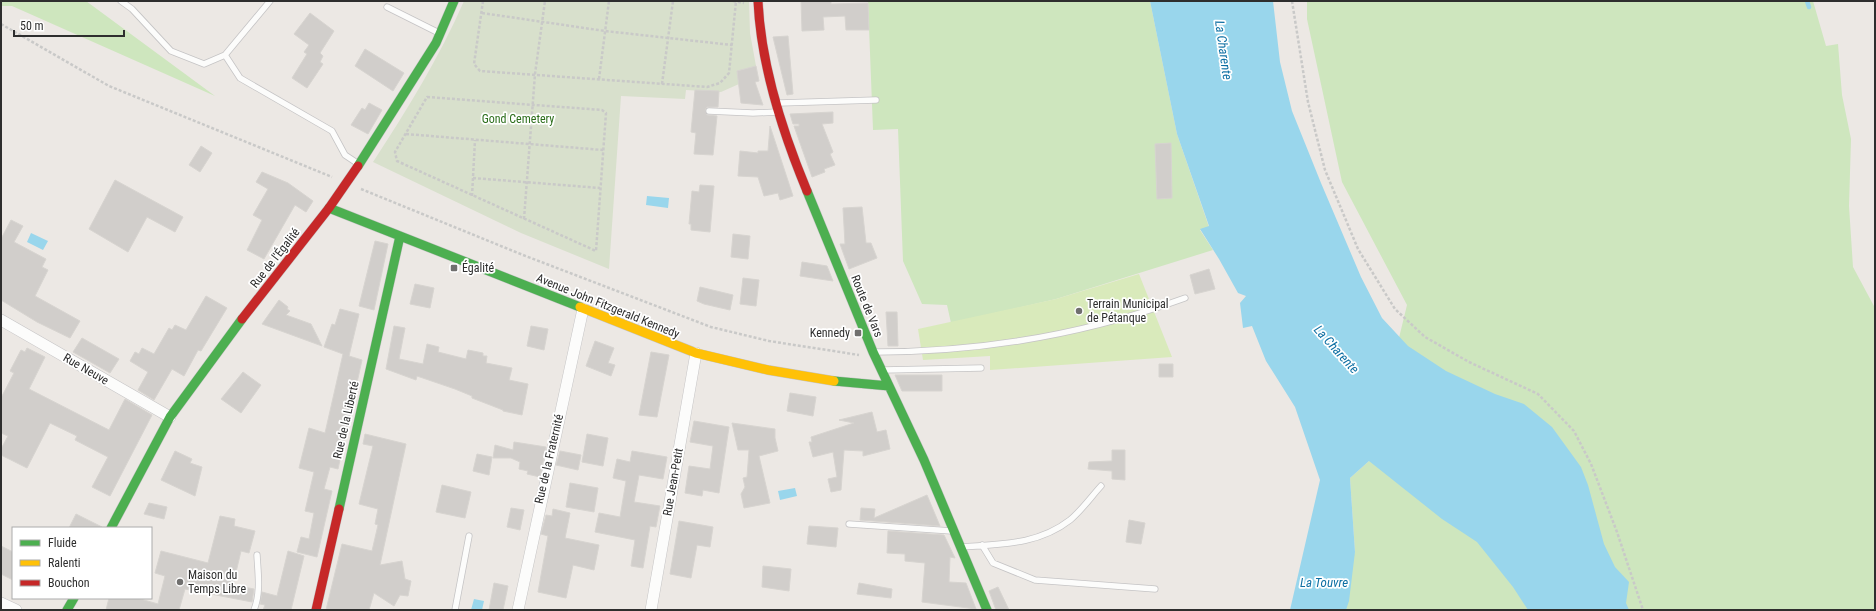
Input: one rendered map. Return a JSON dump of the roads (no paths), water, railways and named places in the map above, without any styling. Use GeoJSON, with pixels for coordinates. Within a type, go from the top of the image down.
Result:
{"type":"FeatureCollection","features":[{"type":"Feature","properties":{"kind":"street","name":"Rue de l'Égalité"},"geometry":{"type":"LineString","coordinates":[[112,527],[170,418],[224,343],[330,208],[436,43],[454,1]]}},
{"type":"Feature","properties":{"kind":"street","name":"Route de Vars"},"geometry":{"type":"LineString","coordinates":[[758,1],[759,22],[769,80],[796,164],[873,352],[924,460],[962,547],[987,610]]}},
{"type":"Feature","properties":{"kind":"street","name":"Avenue John Fitzgerald Kennedy"},"geometry":{"type":"LineString","coordinates":[[330,208],[696,353],[745,365],[830,382],[852,385],[889,386]]}},
{"type":"Feature","properties":{"kind":"street","name":"Rue de la Liberté"},"geometry":{"type":"LineString","coordinates":[[316,610],[400,236]]}},
{"type":"Feature","properties":{"kind":"street","name":"Rue de la Fraternité"},"geometry":{"type":"LineString","coordinates":[[518,610],[583,309]]}},
{"type":"Feature","properties":{"kind":"street","name":"Rue Neuve"},"geometry":{"type":"LineString","coordinates":[[1,320],[170,418]]}},
{"type":"Feature","properties":{"kind":"street","name":"Rue Jean-Petit"},"geometry":{"type":"LineString","coordinates":[[651,610],[696,353]]}},
{"type":"Feature","properties":{"kind":"street"},"geometry":{"type":"LineString","coordinates":[[67,610],[73,599]]}},
{"type":"Feature","properties":{"kind":"street"},"geometry":{"type":"LineString","coordinates":[[1,603],[16,610]]}},
{"type":"Feature","properties":{"kind":"lane"},"geometry":{"type":"LineString","coordinates":[[121,1],[132,9],[171,51],[204,64],[225,55],[270,1]]}},
{"type":"Feature","properties":{"kind":"lane"},"geometry":{"type":"LineString","coordinates":[[387,7],[440,33]]}},
{"type":"Feature","properties":{"kind":"lane"},"geometry":{"type":"LineString","coordinates":[[225,55],[240,78],[332,131],[345,155],[359,165]]}},
{"type":"Feature","properties":{"kind":"lane"},"geometry":{"type":"LineString","coordinates":[[709,111],[753,113],[778,107],[876,100]]}},
{"type":"Feature","properties":{"kind":"lane"},"geometry":{"type":"LineString","coordinates":[[873,352],[918,352],[995,344],[1048,336],[1142,314],[1185,298]]}},
{"type":"Feature","properties":{"kind":"lane"},"geometry":{"type":"LineString","coordinates":[[881,370],[981,368]]}},
{"type":"Feature","properties":{"kind":"lane"},"geometry":{"type":"LineString","coordinates":[[962,547],[1023,541],[1046,536],[1070,520],[1101,486]]}},
{"type":"Feature","properties":{"kind":"lane"},"geometry":{"type":"LineString","coordinates":[[849,524],[955,531]]}},
{"type":"Feature","properties":{"kind":"lane"},"geometry":{"type":"LineString","coordinates":[[455,610],[470,536]]}},
{"type":"Feature","properties":{"kind":"lane"},"geometry":{"type":"LineString","coordinates":[[982,545],[993,563],[1035,580],[1154,589]]}},
{"type":"Feature","properties":{"kind":"lane"},"geometry":{"type":"LineString","coordinates":[[254,610],[258,599],[259,582],[257,555]]}},
{"type":"Feature","properties":{"kind":"water"},"geometry":{"type":"Polygon","coordinates":[[[1150,1],[1273,1],[1280,62],[1292,111],[1361,277],[1382,318],[1408,346],[1446,371],[1495,394],[1524,404],[1552,427],[1581,467],[1588,485],[1604,544],[1615,567],[1629,582],[1626,603],[1629,610],[1528,610],[1513,587],[1477,542],[1442,519],[1369,461],[1350,478],[1355,552],[1349,601],[1346,610],[1290,610],[1320,480],[1295,407],[1266,361],[1252,326],[1243,328],[1240,303],[1246,296],[1238,293],[1200,229],[1209,226],[1177,134],[1150,1]]]}},
{"type":"Feature","properties":{"kind":"water"},"geometry":{"type":"Polygon","coordinates":[[[647,196],[669,198],[668,208],[646,205],[647,196]]]}},
{"type":"Feature","properties":{"kind":"water"},"geometry":{"type":"Polygon","coordinates":[[[31,233],[48,241],[43,250],[27,242],[31,233]]]}},
{"type":"Feature","properties":{"kind":"water"},"geometry":{"type":"Polygon","coordinates":[[[795,488],[797,496],[780,500],[778,491],[795,488]]]}},
{"type":"Feature","properties":{"kind":"water"},"geometry":{"type":"Polygon","coordinates":[[[474,599],[484,601],[482,610],[471,610],[474,599]]]}},
{"type":"Feature","properties":{"kind":"waterway"},"geometry":{"type":"LineString","coordinates":[[1807,1],[1809,7]]}},
{"type":"Feature","properties":{"kind":"place","name":"Égalité"},"geometry":{"type":"Point","coordinates":[454,268]}},
{"type":"Feature","properties":{"kind":"place","name":"Terrain Municipal de Pétanque"},"geometry":{"type":"Point","coordinates":[1079,311]}},
{"type":"Feature","properties":{"kind":"place","name":"Kennedy"},"geometry":{"type":"Point","coordinates":[858,333]}},
{"type":"Feature","properties":{"kind":"place","name":"Maison du Temps Libre"},"geometry":{"type":"Point","coordinates":[180,582]}},
{"type":"Feature","properties":{"kind":"water label","name":"La Charente"},"geometry":{"type":"Point","coordinates":[1224,50]}},
{"type":"Feature","properties":{"kind":"water label","name":"La Charente"},"geometry":{"type":"Point","coordinates":[1337,349]}},
{"type":"Feature","properties":{"kind":"water label","name":"La Touvre"},"geometry":{"type":"Point","coordinates":[1324,582]}},
{"type":"Feature","properties":{"kind":"park label","name":"Gond Cemetery"},"geometry":{"type":"Point","coordinates":[518,119]}}]}
